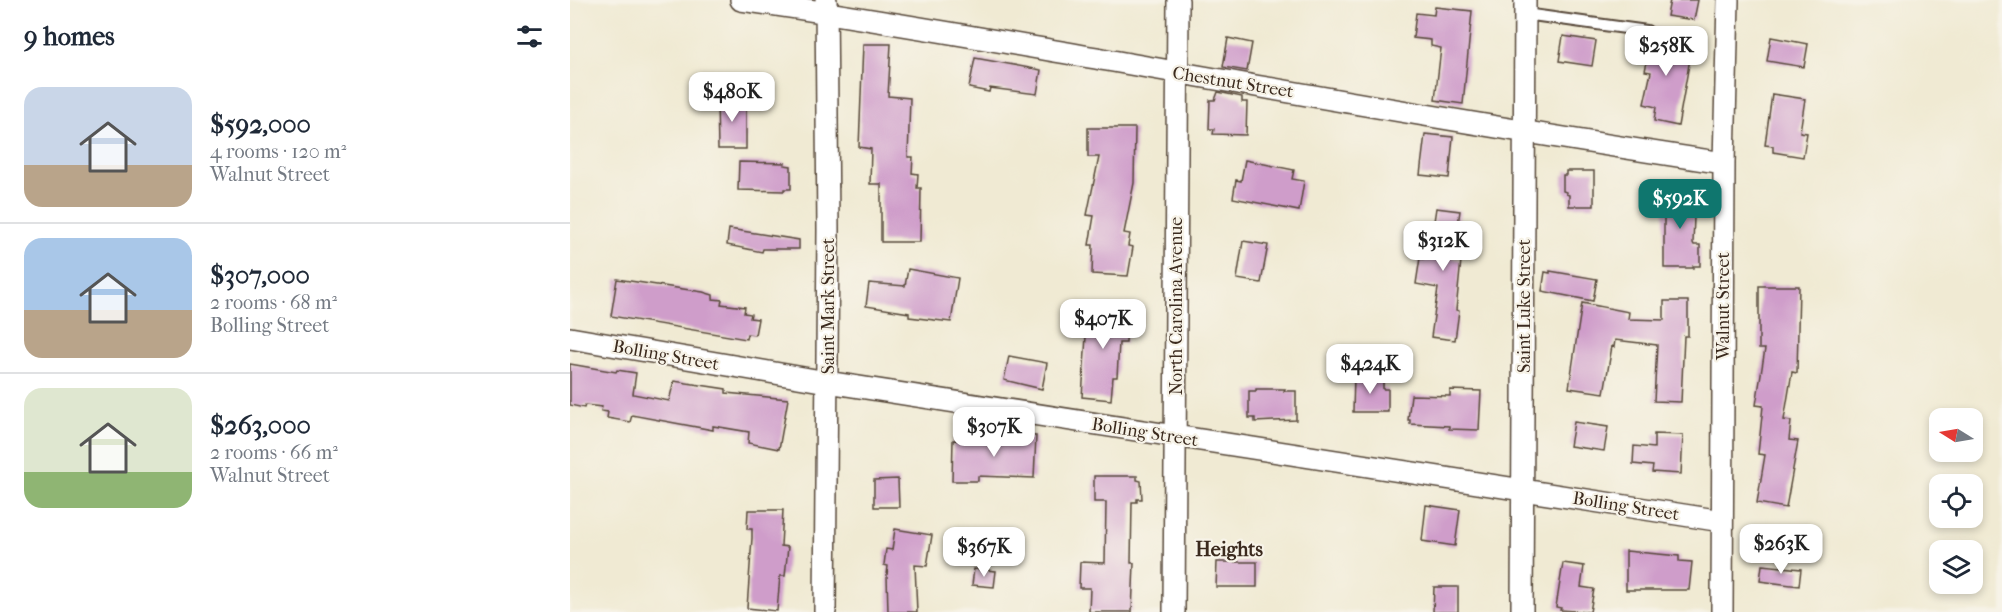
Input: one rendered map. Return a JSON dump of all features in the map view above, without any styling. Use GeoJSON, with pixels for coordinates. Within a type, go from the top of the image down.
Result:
{"type":"FeatureCollection","features":[{"type":"Feature","properties":{"kind":"street","name":"Chestnut Street"},"geometry":{"type":"LineString","coordinates":[[741,0],[826,6],[1177,73],[1316,95],[1524,133],[1724,164]]}},
{"type":"Feature","properties":{"kind":"street","name":"North Carolina Avenue"},"geometry":{"type":"LineString","coordinates":[[1174,612],[1178,0]]}},
{"type":"Feature","properties":{"kind":"street","name":"Walnut Street"},"geometry":{"type":"LineString","coordinates":[[1722,612],[1724,164],[1728,0]]}},
{"type":"Feature","properties":{"kind":"street","name":"Saint Mark Street"},"geometry":{"type":"LineString","coordinates":[[825,612],[828,230],[826,6]]}},
{"type":"Feature","properties":{"kind":"street","name":"Saint Luke Street"},"geometry":{"type":"LineString","coordinates":[[1522,612],[1525,7]]}},
{"type":"Feature","properties":{"kind":"street","name":"Bolling Street"},"geometry":{"type":"LineString","coordinates":[[570,338],[827,382],[1722,521]]}},
{"type":"Feature","properties":{"kind":"lane"},"geometry":{"type":"LineString","coordinates":[[1525,7],[1647,31]]}},
{"type":"Feature","properties":{"kind":"building"},"geometry":{"type":"Polygon","coordinates":[[[1670,0],[1698,0],[1694,20],[1667,16],[1670,0]]]}},
{"type":"Feature","properties":{"kind":"building"},"geometry":{"type":"Polygon","coordinates":[[[1435,7],[1472,11],[1463,104],[1435,100],[1441,48],[1431,46],[1431,40],[1413,38],[1416,13],[1434,15],[1435,7]]]}},
{"type":"Feature","properties":{"kind":"building"},"geometry":{"type":"Polygon","coordinates":[[[1654,28],[1675,31],[1672,49],[1691,53],[1678,126],[1654,121],[1656,107],[1644,104],[1651,72],[1645,71],[1654,28]]]}},
{"type":"Feature","properties":{"kind":"building"},"geometry":{"type":"Polygon","coordinates":[[[1563,36],[1596,41],[1592,66],[1559,61],[1563,36]]]}},
{"type":"Feature","properties":{"kind":"building"},"geometry":{"type":"Polygon","coordinates":[[[1771,37],[1808,44],[1804,67],[1767,61],[1771,37]]]}},
{"type":"Feature","properties":{"kind":"building"},"geometry":{"type":"Polygon","coordinates":[[[1228,38],[1252,43],[1247,71],[1223,67],[1228,38]]]}},
{"type":"Feature","properties":{"kind":"building"},"geometry":{"type":"Polygon","coordinates":[[[863,44],[891,44],[888,96],[910,98],[908,157],[913,157],[912,173],[918,174],[917,188],[921,188],[920,242],[881,242],[881,184],[870,184],[871,149],[859,147],[863,44]]]}},
{"type":"Feature","properties":{"kind":"building"},"geometry":{"type":"Polygon","coordinates":[[[975,58],[1041,70],[1037,94],[990,88],[989,92],[969,88],[975,58]]]}},
{"type":"Feature","properties":{"kind":"building"},"geometry":{"type":"Polygon","coordinates":[[[1218,92],[1242,97],[1242,102],[1247,102],[1246,135],[1213,134],[1214,129],[1209,129],[1210,100],[1215,100],[1218,92]]]}},
{"type":"Feature","properties":{"kind":"building"},"geometry":{"type":"Polygon","coordinates":[[[1772,94],[1805,99],[1800,132],[1807,133],[1803,157],[1773,152],[1773,146],[1765,145],[1772,94]]]}},
{"type":"Feature","properties":{"kind":"building"},"geometry":{"type":"Polygon","coordinates":[[[717,98],[746,98],[746,149],[718,149],[717,98]]]}},
{"type":"Feature","properties":{"kind":"building"},"geometry":{"type":"Polygon","coordinates":[[[1088,128],[1135,128],[1134,183],[1124,233],[1130,234],[1128,246],[1133,247],[1128,276],[1092,274],[1093,245],[1089,245],[1094,216],[1087,215],[1099,157],[1088,157],[1088,128]]]}},
{"type":"Feature","properties":{"kind":"building"},"geometry":{"type":"Polygon","coordinates":[[[1425,134],[1453,137],[1449,178],[1420,175],[1425,134]]]}},
{"type":"Feature","properties":{"kind":"building"},"geometry":{"type":"Polygon","coordinates":[[[1245,160],[1294,170],[1292,179],[1304,181],[1299,211],[1233,198],[1236,180],[1241,181],[1245,160]]]}},
{"type":"Feature","properties":{"kind":"building"},"geometry":{"type":"Polygon","coordinates":[[[739,162],[785,163],[784,165],[791,166],[791,189],[784,189],[784,191],[738,190],[739,162]]]}},
{"type":"Feature","properties":{"kind":"building"},"geometry":{"type":"Polygon","coordinates":[[[1566,171],[1594,171],[1594,206],[1569,206],[1569,195],[1563,191],[1563,175],[1566,175],[1566,171]]]}},
{"type":"Feature","properties":{"kind":"building"},"geometry":{"type":"Polygon","coordinates":[[[1664,189],[1695,190],[1693,243],[1700,245],[1700,266],[1664,268],[1664,189]]]}},
{"type":"Feature","properties":{"kind":"building"},"geometry":{"type":"Polygon","coordinates":[[[1436,208],[1460,211],[1453,258],[1461,260],[1456,310],[1459,311],[1455,340],[1431,337],[1438,288],[1416,284],[1420,258],[1423,259],[1425,253],[1430,227],[1433,228],[1436,208]]]}},
{"type":"Feature","properties":{"kind":"building"},"geometry":{"type":"Polygon","coordinates":[[[729,229],[799,240],[799,249],[763,249],[762,252],[727,245],[729,229]]]}},
{"type":"Feature","properties":{"kind":"building"},"geometry":{"type":"Polygon","coordinates":[[[1243,241],[1268,245],[1261,283],[1237,279],[1243,241]]]}},
{"type":"Feature","properties":{"kind":"building"},"geometry":{"type":"Polygon","coordinates":[[[908,269],[958,278],[951,322],[909,317],[909,313],[866,306],[869,283],[905,286],[908,269]]]}},
{"type":"Feature","properties":{"kind":"building"},"geometry":{"type":"Polygon","coordinates":[[[1550,271],[1597,279],[1593,301],[1542,291],[1545,272],[1550,273],[1550,271]]]}},
{"type":"Feature","properties":{"kind":"building"},"geometry":{"type":"Polygon","coordinates":[[[617,279],[703,292],[713,295],[713,299],[722,300],[721,304],[745,307],[744,313],[751,314],[750,318],[758,319],[755,335],[747,334],[746,339],[611,316],[617,279]]]}},
{"type":"Feature","properties":{"kind":"building"},"geometry":{"type":"Polygon","coordinates":[[[1759,286],[1799,286],[1797,373],[1792,372],[1784,420],[1791,421],[1789,440],[1798,441],[1786,508],[1757,503],[1765,455],[1758,454],[1763,406],[1756,405],[1765,349],[1759,349],[1759,286]]]}},
{"type":"Feature","properties":{"kind":"building"},"geometry":{"type":"Polygon","coordinates":[[[1664,301],[1688,301],[1688,336],[1684,336],[1681,402],[1654,401],[1657,345],[1615,340],[1604,393],[1569,388],[1582,303],[1629,312],[1628,319],[1664,320],[1664,301]]]}},
{"type":"Feature","properties":{"kind":"building"},"geometry":{"type":"Polygon","coordinates":[[[1088,306],[1127,307],[1126,343],[1119,343],[1117,377],[1113,377],[1111,400],[1082,397],[1088,306]]]}},
{"type":"Feature","properties":{"kind":"building"},"geometry":{"type":"Polygon","coordinates":[[[1009,356],[1047,363],[1042,389],[1004,380],[1009,356]]]}},
{"type":"Feature","properties":{"kind":"building"},"geometry":{"type":"Polygon","coordinates":[[[570,364],[636,373],[633,394],[669,401],[674,381],[726,389],[726,393],[788,399],[779,449],[748,443],[749,432],[713,426],[713,430],[632,415],[630,422],[607,418],[608,412],[601,411],[602,407],[585,405],[584,408],[570,405],[570,364]]]}},
{"type":"Feature","properties":{"kind":"building"},"geometry":{"type":"Polygon","coordinates":[[[1354,377],[1383,378],[1383,389],[1388,389],[1388,412],[1353,412],[1354,377]]]}},
{"type":"Feature","properties":{"kind":"building"},"geometry":{"type":"Polygon","coordinates":[[[1256,389],[1296,391],[1296,420],[1255,422],[1255,418],[1249,418],[1249,391],[1256,391],[1256,389]]]}},
{"type":"Feature","properties":{"kind":"building"},"geometry":{"type":"Polygon","coordinates":[[[1450,390],[1481,391],[1479,430],[1410,424],[1408,420],[1411,395],[1450,396],[1450,390]]]}},
{"type":"Feature","properties":{"kind":"building"},"geometry":{"type":"Polygon","coordinates":[[[1574,422],[1608,427],[1604,451],[1570,446],[1574,422]]]}},
{"type":"Feature","properties":{"kind":"building"},"geometry":{"type":"Polygon","coordinates":[[[1654,434],[1683,435],[1681,474],[1652,472],[1653,466],[1633,464],[1634,446],[1654,448],[1654,434]]]}},
{"type":"Feature","properties":{"kind":"building"},"geometry":{"type":"Polygon","coordinates":[[[1006,435],[1036,436],[1034,478],[978,476],[978,481],[952,481],[953,440],[1006,441],[1006,435]]]}},
{"type":"Feature","properties":{"kind":"building"},"geometry":{"type":"Polygon","coordinates":[[[1094,476],[1137,476],[1137,480],[1141,481],[1142,499],[1132,502],[1131,563],[1134,563],[1132,612],[1089,612],[1090,588],[1079,588],[1080,562],[1105,563],[1106,502],[1094,502],[1094,476]]]}},
{"type":"Feature","properties":{"kind":"building"},"geometry":{"type":"Polygon","coordinates":[[[898,479],[899,507],[874,507],[874,480],[898,479]]]}},
{"type":"Feature","properties":{"kind":"building"},"geometry":{"type":"Polygon","coordinates":[[[1426,505],[1460,510],[1455,546],[1422,541],[1426,505]]]}},
{"type":"Feature","properties":{"kind":"building"},"geometry":{"type":"Polygon","coordinates":[[[748,510],[783,510],[781,546],[788,547],[785,576],[780,576],[777,611],[747,608],[752,538],[752,529],[747,529],[748,510]]]}},
{"type":"Feature","properties":{"kind":"building"},"geometry":{"type":"Polygon","coordinates":[[[895,529],[932,535],[927,566],[915,565],[917,612],[888,612],[888,566],[884,565],[886,549],[892,550],[895,529]]]}},
{"type":"Feature","properties":{"kind":"building"},"geometry":{"type":"Polygon","coordinates":[[[1626,551],[1679,556],[1679,561],[1692,562],[1689,590],[1626,590],[1626,551]]]}},
{"type":"Feature","properties":{"kind":"building"},"geometry":{"type":"Polygon","coordinates":[[[1217,562],[1257,562],[1257,587],[1216,587],[1217,562]]]}},
{"type":"Feature","properties":{"kind":"building"},"geometry":{"type":"Polygon","coordinates":[[[1563,563],[1584,566],[1581,587],[1594,589],[1590,612],[1560,610],[1561,608],[1556,607],[1563,563]]]}},
{"type":"Feature","properties":{"kind":"building"},"geometry":{"type":"Polygon","coordinates":[[[1762,565],[1801,569],[1799,586],[1760,581],[1762,565]]]}},
{"type":"Feature","properties":{"kind":"building"},"geometry":{"type":"Polygon","coordinates":[[[974,569],[996,571],[994,587],[972,585],[974,569]]]}},
{"type":"Feature","properties":{"kind":"building"},"geometry":{"type":"Polygon","coordinates":[[[1434,587],[1458,587],[1458,612],[1433,612],[1434,587]]]}},
{"type":"Feature","properties":{"kind":"district","name":"Heights"},"geometry":{"type":"Point","coordinates":[1229,549]}}]}
